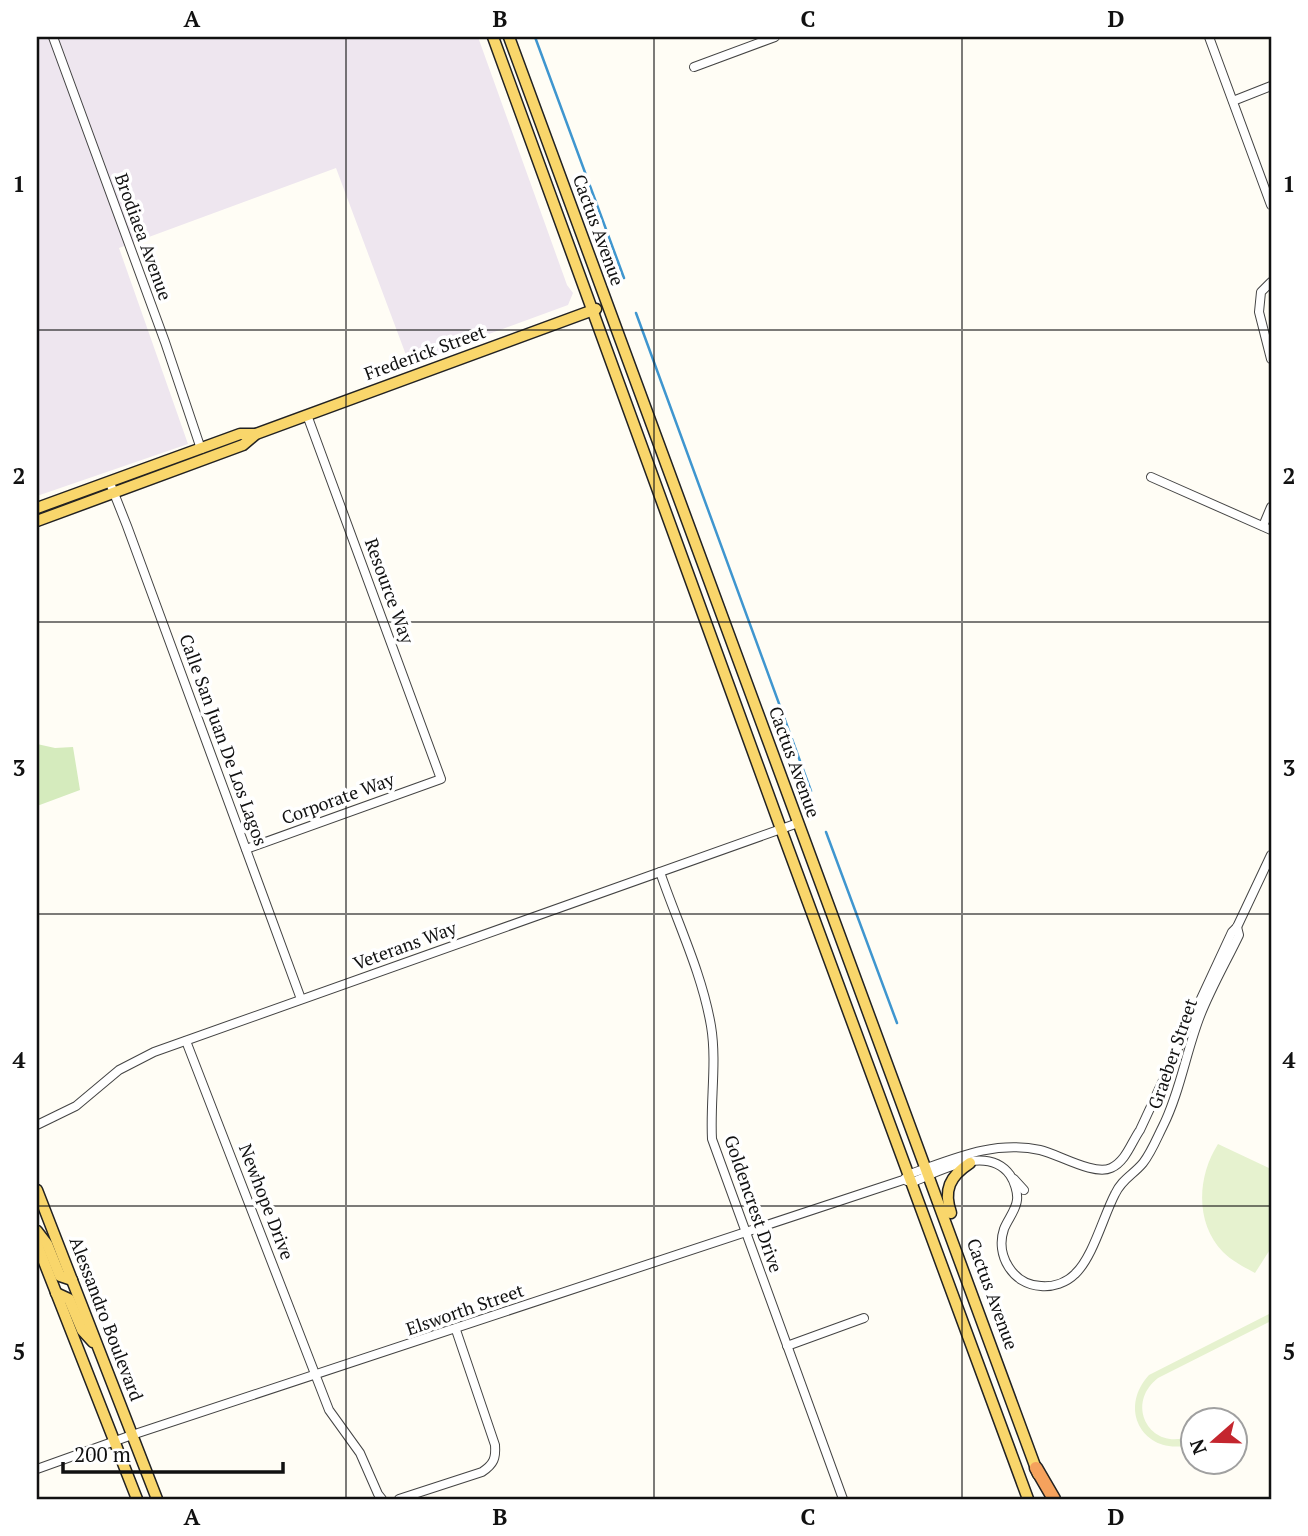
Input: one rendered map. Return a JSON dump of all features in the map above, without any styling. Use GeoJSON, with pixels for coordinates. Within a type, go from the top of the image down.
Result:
{"type":"FeatureCollection","features":[{"type":"Feature","properties":{"kind":"highway"},"geometry":{"type":"LineString","coordinates":[[1036,1468],[1054,1499]]}},
{"type":"Feature","properties":{"kind":"main road","name":"Cactus Avenue"},"geometry":{"type":"LineString","coordinates":[[493,37],[1028,1499]]}},
{"type":"Feature","properties":{"kind":"main road","name":"Cactus Avenue"},"geometry":{"type":"LineString","coordinates":[[509,37],[1047,1499]]}},
{"type":"Feature","properties":{"kind":"main road","name":"Frederick Street"},"geometry":{"type":"LineString","coordinates":[[37,508],[111,488],[243,445],[256,434],[607,304]]}},
{"type":"Feature","properties":{"kind":"main road","name":"Frederick Street"},"geometry":{"type":"LineString","coordinates":[[37,521],[240,433],[256,434]]}},
{"type":"Feature","properties":{"kind":"main road"},"geometry":{"type":"LineString","coordinates":[[959,1254],[947,1193],[956,1173],[970,1163]]}},
{"type":"Feature","properties":{"kind":"main road","name":"Alessandro Boulevard"},"geometry":{"type":"LineString","coordinates":[[37,1191],[157,1499]]}},
{"type":"Feature","properties":{"kind":"main road"},"geometry":{"type":"LineString","coordinates":[[37,1231],[47,1244],[60,1276],[72,1280]]}},
{"type":"Feature","properties":{"kind":"main road","name":"Alessandro Boulevard"},"geometry":{"type":"LineString","coordinates":[[37,1244],[137,1499]]}},
{"type":"Feature","properties":{"kind":"main road"},"geometry":{"type":"LineString","coordinates":[[56,1293],[69,1298],[82,1330],[97,1346]]}},
{"type":"Feature","properties":{"kind":"street","name":"Brodiaea Avenue"},"geometry":{"type":"LineString","coordinates":[[53,37],[165,342],[201,449]]}},
{"type":"Feature","properties":{"kind":"street"},"geometry":{"type":"LineString","coordinates":[[694,67],[775,37]]}},
{"type":"Feature","properties":{"kind":"street"},"geometry":{"type":"LineString","coordinates":[[1209,37],[1271,205]]}},
{"type":"Feature","properties":{"kind":"street"},"geometry":{"type":"LineString","coordinates":[[1233,101],[1271,86]]}},
{"type":"Feature","properties":{"kind":"street"},"geometry":{"type":"LineString","coordinates":[[1271,282],[1261,292],[1259,312],[1271,359]]}},
{"type":"Feature","properties":{"kind":"street","name":"Resource Way"},"geometry":{"type":"LineString","coordinates":[[307,415],[441,779]]}},
{"type":"Feature","properties":{"kind":"street"},"geometry":{"type":"LineString","coordinates":[[1151,477],[1267,528],[1271,507]]}},
{"type":"Feature","properties":{"kind":"street","name":"Calle San Juan De Los Lagos"},"geometry":{"type":"LineString","coordinates":[[111,488],[301,999]]}},
{"type":"Feature","properties":{"kind":"street","name":"Corporate Way"},"geometry":{"type":"LineString","coordinates":[[246,849],[441,779]]}},
{"type":"Feature","properties":{"kind":"street","name":"Veterans Way"},"geometry":{"type":"LineString","coordinates":[[37,1125],[76,1106],[132,1061],[798,823]]}},
{"type":"Feature","properties":{"kind":"street","name":"Graeber Street"},"geometry":{"type":"LineString","coordinates":[[928,1172],[977,1150],[1002,1146],[1037,1149],[1106,1170],[1119,1163],[1131,1146],[1271,855]]}},
{"type":"Feature","properties":{"kind":"street","name":"Goldencrest Drive"},"geometry":{"type":"LineString","coordinates":[[660,872],[711,1024],[712,1139],[843,1499]]}},
{"type":"Feature","properties":{"kind":"street","name":"Graeber Street"},"geometry":{"type":"LineString","coordinates":[[1012,1177],[1018,1200],[1002,1239],[1004,1259],[1015,1275],[1023,1281],[1033,1285],[1060,1284],[1076,1274],[1092,1247],[1115,1193],[1127,1176],[1144,1162],[1165,1123],[1200,1015],[1239,935],[1237,927]]}},
{"type":"Feature","properties":{"kind":"street","name":"Newhope Drive"},"geometry":{"type":"LineString","coordinates":[[186,1041],[329,1410],[360,1452],[377,1494],[382,1499]]}},
{"type":"Feature","properties":{"kind":"street"},"geometry":{"type":"LineString","coordinates":[[928,1172],[980,1160],[991,1161],[1009,1173],[1024,1190]]}},
{"type":"Feature","properties":{"kind":"street","name":"Elsworth Street"},"geometry":{"type":"LineString","coordinates":[[37,1469],[132,1435],[928,1172]]}},
{"type":"Feature","properties":{"kind":"street"},"geometry":{"type":"LineString","coordinates":[[788,1346],[864,1318]]}},
{"type":"Feature","properties":{"kind":"street"},"geometry":{"type":"LineString","coordinates":[[399,1499],[482,1472],[490,1467],[496,1458],[495,1444],[456,1330]]}},
{"type":"Feature","properties":{"kind":"shaded area"},"geometry":{"type":"Polygon","coordinates":[[[37,37],[478,37],[567,285],[573,293],[568,305],[409,363],[336,168],[119,248],[188,444],[37,496],[37,37]]]}},
{"type":"Feature","properties":{"kind":"green space"},"geometry":{"type":"Polygon","coordinates":[[[37,744],[55,748],[73,747],[80,790],[37,806],[37,744]]]}},
{"type":"Feature","properties":{"kind":"green space"},"geometry":{"type":"Polygon","coordinates":[[[1218,1144],[1271,1169],[1271,1248],[1255,1273],[1223,1252],[1207,1228],[1202,1200],[1203,1185],[1211,1157],[1218,1144]]]}},
{"type":"Feature","properties":{"kind":"green space"},"geometry":{"type":"Polygon","coordinates":[[[1271,1313],[1271,1321],[1158,1378],[1148,1389],[1143,1401],[1147,1424],[1165,1438],[1178,1439],[1178,1447],[1161,1444],[1149,1438],[1136,1416],[1135,1403],[1139,1389],[1149,1375],[1271,1313]]]}},
{"type":"Feature","properties":{"kind":"waterway"},"geometry":{"type":"LineString","coordinates":[[535,37],[624,278]]}},
{"type":"Feature","properties":{"kind":"waterway"},"geometry":{"type":"LineString","coordinates":[[636,313],[811,791]]}},
{"type":"Feature","properties":{"kind":"waterway"},"geometry":{"type":"LineString","coordinates":[[826,832],[897,1023]]}}]}
